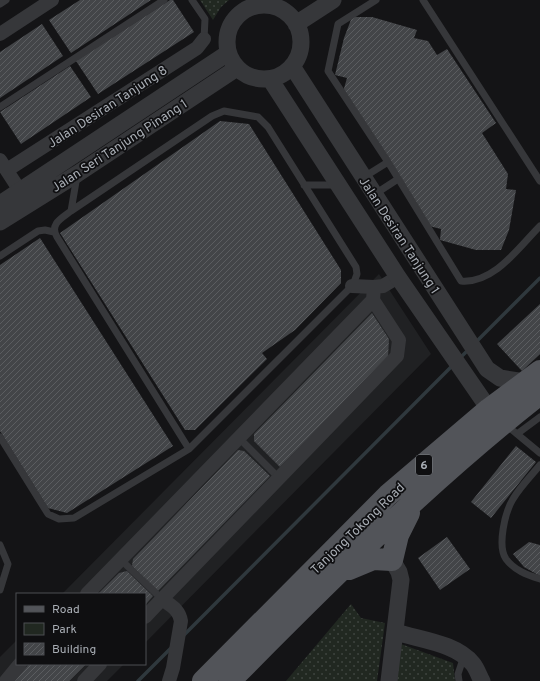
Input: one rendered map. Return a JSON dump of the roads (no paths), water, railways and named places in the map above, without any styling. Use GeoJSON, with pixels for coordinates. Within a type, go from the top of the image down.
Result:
{"type":"FeatureCollection","features":[{"type":"Feature","properties":{"kind":"main road","name":"Tanjong Tokong Road"},"geometry":{"type":"LineString","coordinates":[[230,681],[429,487],[503,422],[535,383]]}},
{"type":"Feature","properties":{"kind":"main road","name":"Tanjong Tokong Road"},"geometry":{"type":"LineString","coordinates":[[203,681],[388,495],[503,422]]}},
{"type":"Feature","properties":{"kind":"main road"},"geometry":{"type":"LineString","coordinates":[[340,573],[373,558],[392,560],[402,524],[429,487]]}},
{"type":"Feature","properties":{"kind":"street"},"geometry":{"type":"LineString","coordinates":[[0,34],[52,0]]}},
{"type":"Feature","properties":{"kind":"street"},"geometry":{"type":"LineString","coordinates":[[296,24],[333,0]]}},
{"type":"Feature","properties":{"kind":"street"},"geometry":{"type":"LineString","coordinates":[[271,6],[281,10],[290,16],[296,24],[300,35],[301,46],[298,57],[292,66],[286,72],[270,79],[252,77],[237,68],[228,53],[228,32],[233,22],[240,14],[250,8],[271,6]]}},
{"type":"Feature","properties":{"kind":"street","name":"Jalan Desiran Tanjung 8"},"geometry":{"type":"LineString","coordinates":[[3,165],[197,48],[204,39]]}},
{"type":"Feature","properties":{"kind":"street","name":"Jalan Seri Tanjung Pinang 1"},"geometry":{"type":"LineString","coordinates":[[0,222],[24,197],[228,53]]}},
{"type":"Feature","properties":{"kind":"street","name":"Jalan Desiran Tanjung 1"},"geometry":{"type":"LineString","coordinates":[[292,66],[488,369],[500,378],[535,383]]}},
{"type":"Feature","properties":{"kind":"street","name":"Jalan Seri Tanjung Pinang 1"},"geometry":{"type":"LineString","coordinates":[[0,204],[24,197],[77,174],[237,68]]}},
{"type":"Feature","properties":{"kind":"street","name":"Jalan Desiran Tanjung 1"},"geometry":{"type":"LineString","coordinates":[[270,79],[398,277],[442,342],[461,369],[503,422]]}},
{"type":"Feature","properties":{"kind":"street"},"geometry":{"type":"LineString","coordinates":[[3,165],[24,197]]}},
{"type":"Feature","properties":{"kind":"street"},"geometry":{"type":"LineString","coordinates":[[87,593],[238,437],[374,293],[398,277]]}},
{"type":"Feature","properties":{"kind":"street"},"geometry":{"type":"LineString","coordinates":[[146,616],[397,356],[399,340],[374,293],[352,286]]}},
{"type":"Feature","properties":{"kind":"street"},"geometry":{"type":"LineString","coordinates":[[389,681],[401,580],[399,572],[392,560]]}},
{"type":"Feature","properties":{"kind":"street"},"geometry":{"type":"LineString","coordinates":[[162,599],[176,609],[180,614],[181,621],[171,674]]}},
{"type":"Feature","properties":{"kind":"street"},"geometry":{"type":"LineString","coordinates":[[396,632],[452,649],[464,656],[474,665],[482,681]]}},
{"type":"Feature","properties":{"kind":"street"},"geometry":{"type":"LineString","coordinates":[[6,681],[19,665]]}},
{"type":"Feature","properties":{"kind":"street"},"geometry":{"type":"LineString","coordinates":[[84,681],[99,665]]}},
{"type":"Feature","properties":{"kind":"lane"},"geometry":{"type":"LineString","coordinates":[[0,4],[6,0]]}},
{"type":"Feature","properties":{"kind":"lane"},"geometry":{"type":"LineString","coordinates":[[0,106],[164,0]]}},
{"type":"Feature","properties":{"kind":"lane"},"geometry":{"type":"LineString","coordinates":[[192,0],[205,19],[204,39]]}},
{"type":"Feature","properties":{"kind":"lane"},"geometry":{"type":"LineString","coordinates":[[376,0],[338,24],[328,71],[388,162],[461,281],[471,282],[497,270],[540,226]]}},
{"type":"Feature","properties":{"kind":"lane"},"geometry":{"type":"LineString","coordinates":[[423,0],[540,181]]}},
{"type":"Feature","properties":{"kind":"lane"},"geometry":{"type":"LineString","coordinates":[[0,437],[48,514],[59,520],[74,518],[189,449],[352,286],[357,274],[356,267],[268,127],[258,117],[224,111],[212,116],[71,211],[58,220],[54,226],[54,232],[189,449]]}},
{"type":"Feature","properties":{"kind":"lane"},"geometry":{"type":"LineString","coordinates":[[364,177],[388,162]]}},
{"type":"Feature","properties":{"kind":"lane"},"geometry":{"type":"LineString","coordinates":[[71,211],[77,174]]}},
{"type":"Feature","properties":{"kind":"lane"},"geometry":{"type":"LineString","coordinates":[[375,194],[398,179]]}},
{"type":"Feature","properties":{"kind":"lane"},"geometry":{"type":"LineString","coordinates":[[304,185],[339,185]]}},
{"type":"Feature","properties":{"kind":"lane"},"geometry":{"type":"LineString","coordinates":[[0,256],[38,231],[45,230],[54,232]]}},
{"type":"Feature","properties":{"kind":"lane"},"geometry":{"type":"LineString","coordinates":[[503,422],[539,418]]}},
{"type":"Feature","properties":{"kind":"lane"},"geometry":{"type":"LineString","coordinates":[[503,422],[540,453]]}},
{"type":"Feature","properties":{"kind":"lane"},"geometry":{"type":"LineString","coordinates":[[238,437],[279,478]]}},
{"type":"Feature","properties":{"kind":"lane"},"geometry":{"type":"LineString","coordinates":[[540,465],[512,500],[505,521],[501,545],[505,558],[510,564],[522,573],[540,579]]}},
{"type":"Feature","properties":{"kind":"lane"},"geometry":{"type":"LineString","coordinates":[[0,545],[8,564],[0,590]]}},
{"type":"Feature","properties":{"kind":"lane"},"geometry":{"type":"LineString","coordinates":[[120,559],[162,599]]}},
{"type":"Feature","properties":{"kind":"lane"},"geometry":{"type":"LineString","coordinates":[[459,681],[458,674],[464,656]]}},
{"type":"Feature","properties":{"kind":"waterway"},"geometry":{"type":"LineString","coordinates":[[476,342],[540,278]]}},
{"type":"Feature","properties":{"kind":"waterway"},"geometry":{"type":"LineString","coordinates":[[459,359],[469,349]]}},
{"type":"Feature","properties":{"kind":"waterway"},"geometry":{"type":"LineString","coordinates":[[184,635],[453,365]]}},
{"type":"Feature","properties":{"kind":"waterway"},"geometry":{"type":"LineString","coordinates":[[138,681],[172,647]]}}]}
